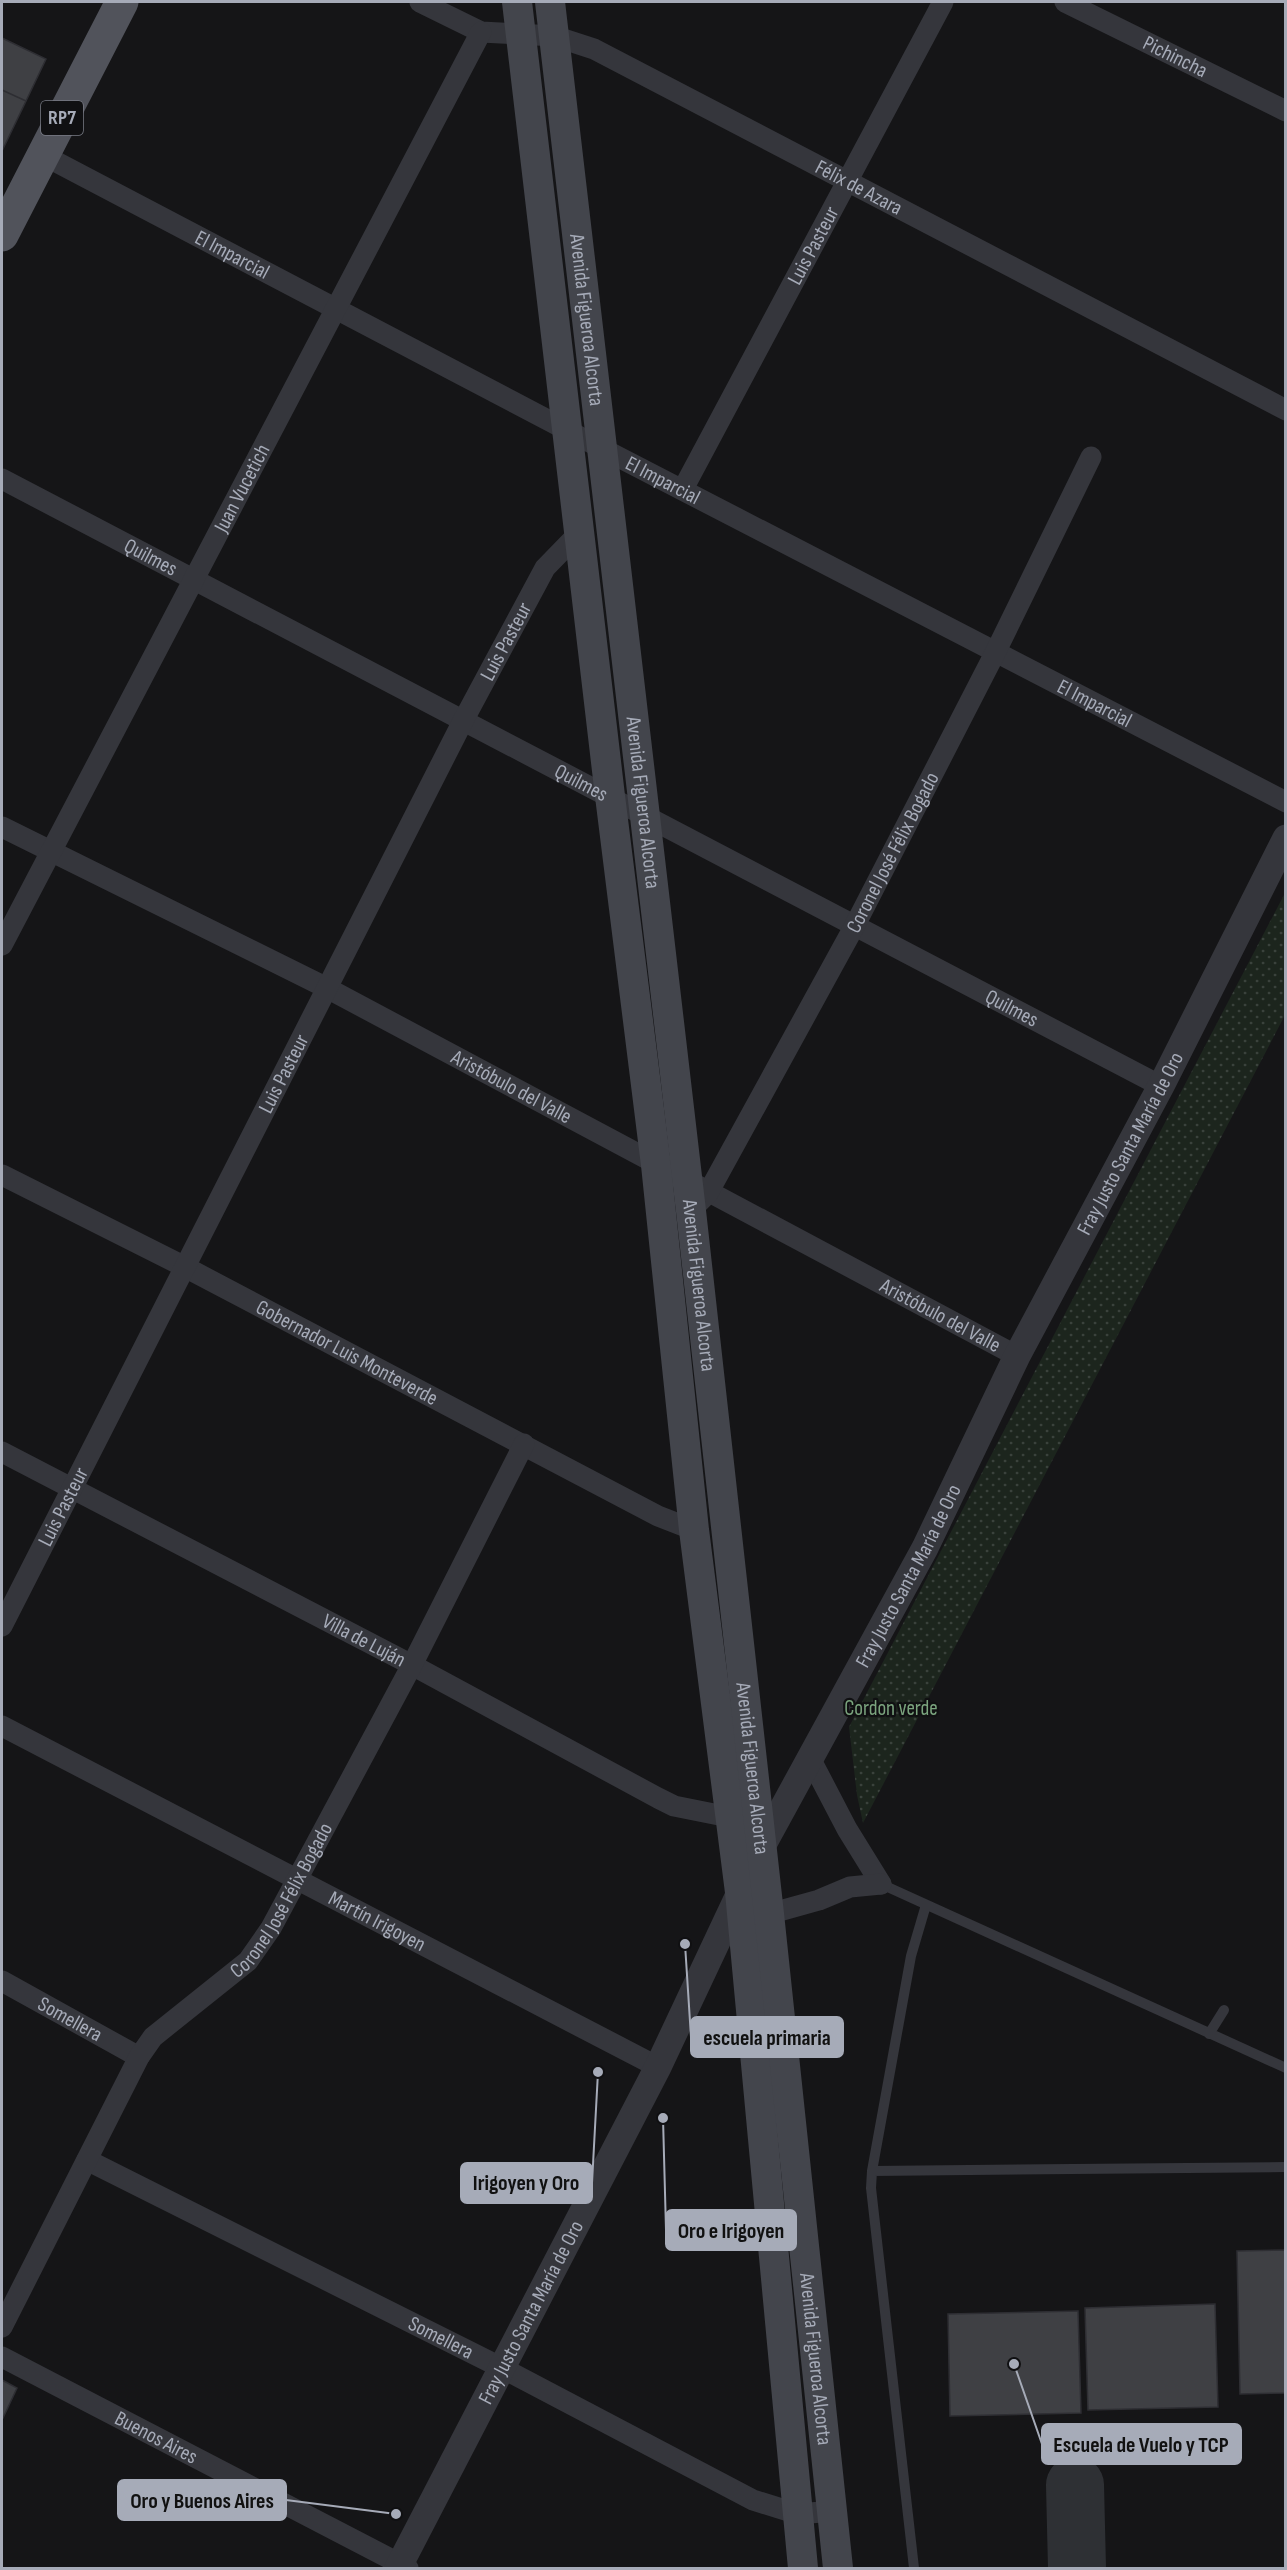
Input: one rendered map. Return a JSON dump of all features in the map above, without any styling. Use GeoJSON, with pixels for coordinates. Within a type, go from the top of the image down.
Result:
{"type":"FeatureCollection","features":[{"type":"Feature","properties":{"kind":"main road","name":"RP7"},"geometry":{"type":"LineString","coordinates":[[5,217],[43,154],[122,2]]}},
{"type":"Feature","properties":{"kind":"main road","name":"Avenida Figueroa Alcorta"},"geometry":{"type":"LineString","coordinates":[[517,2],[610,796],[657,1165],[694,1530],[729,1816],[740,1892],[756,1918],[833,2511],[838,2568]]}},
{"type":"Feature","properties":{"kind":"main road","name":"Avenida Figueroa Alcorta"},"geometry":{"type":"LineString","coordinates":[[550,2],[646,816],[695,1194],[760,1850],[756,1918],[803,2568]]}},
{"type":"Feature","properties":{"kind":"street","name":"Félix de Azara"},"geometry":{"type":"LineString","coordinates":[[420,2],[481,32],[554,36],[594,49],[1286,410]]}},
{"type":"Feature","properties":{"kind":"street","name":"Luis Pasteur"},"geometry":{"type":"LineString","coordinates":[[683,489],[943,2]]}},
{"type":"Feature","properties":{"kind":"street","name":"Pichincha"},"geometry":{"type":"LineString","coordinates":[[1065,2],[1286,111]]}},
{"type":"Feature","properties":{"kind":"street","name":"Juan Vucetich"},"geometry":{"type":"LineString","coordinates":[[2,945],[481,32]]}},
{"type":"Feature","properties":{"kind":"street","name":"El Imparcial"},"geometry":{"type":"LineString","coordinates":[[43,154],[603,449],[1286,802]]}},
{"type":"Feature","properties":{"kind":"street","name":"Coronel José Félix Bogado"},"geometry":{"type":"LineString","coordinates":[[695,1194],[854,927],[995,653],[1091,457]]}},
{"type":"Feature","properties":{"kind":"street","name":"Quilmes"},"geometry":{"type":"LineString","coordinates":[[2,479],[1161,1086]]}},
{"type":"Feature","properties":{"kind":"street","name":"Luis Pasteur"},"geometry":{"type":"LineString","coordinates":[[2,1626],[463,721],[545,568],[580,532]]}},
{"type":"Feature","properties":{"kind":"street","name":"Aristóbulo del Valle"},"geometry":{"type":"LineString","coordinates":[[2,827],[327,988],[657,1165],[695,1194],[1017,1356]]}},
{"type":"Feature","properties":{"kind":"street","name":"Fray Justo Santa María de Oro"},"geometry":{"type":"LineString","coordinates":[[402,2567],[658,2067],[760,1850],[925,1548],[1017,1356],[1161,1086],[1286,838]]}},
{"type":"Feature","properties":{"kind":"street","name":"Gobernador Luis Monteverde"},"geometry":{"type":"LineString","coordinates":[[2,1175],[185,1267],[658,1516],[694,1530]]}},
{"type":"Feature","properties":{"kind":"street"},"geometry":{"type":"LineString","coordinates":[[662,1219],[695,1194]]}},
{"type":"Feature","properties":{"kind":"street","name":"Coronel José Félix Bogado"},"geometry":{"type":"LineString","coordinates":[[2,2327],[139,2056],[153,2037],[248,1961],[271,1928],[412,1665],[524,1444]]}},
{"type":"Feature","properties":{"kind":"street","name":"Villa de Luján"},"geometry":{"type":"LineString","coordinates":[[2,1452],[412,1665],[674,1806],[729,1816]]}},
{"type":"Feature","properties":{"kind":"street","name":"Martín Irigoyen"},"geometry":{"type":"LineString","coordinates":[[2,1726],[658,2067]]}},
{"type":"Feature","properties":{"kind":"street"},"geometry":{"type":"LineString","coordinates":[[756,1918],[819,1900],[850,1887],[881,1884],[847,1828],[811,1760]]}},
{"type":"Feature","properties":{"kind":"street","name":"Somellera"},"geometry":{"type":"LineString","coordinates":[[2,1982],[139,2056]]}},
{"type":"Feature","properties":{"kind":"street","name":"Somellera"},"geometry":{"type":"LineString","coordinates":[[87,2160],[502,2368],[753,2500],[798,2514],[833,2511]]}},
{"type":"Feature","properties":{"kind":"street","name":"Buenos Aires"},"geometry":{"type":"LineString","coordinates":[[2,2357],[402,2567]]}},
{"type":"Feature","properties":{"kind":"lane"},"geometry":{"type":"LineString","coordinates":[[881,1884],[1286,2068]]}},
{"type":"Feature","properties":{"kind":"lane"},"geometry":{"type":"LineString","coordinates":[[914,2568],[871,2188],[872,2171],[911,1956],[926,1905]]}},
{"type":"Feature","properties":{"kind":"lane"},"geometry":{"type":"LineString","coordinates":[[1209,2034],[1224,2010]]}},
{"type":"Feature","properties":{"kind":"lane"},"geometry":{"type":"LineString","coordinates":[[872,2171],[1286,2167]]}},
{"type":"Feature","properties":{"kind":"green space","name":"Cordon verde"},"geometry":{"type":"Polygon","coordinates":[[[1285,893],[1285,1015],[863,1823],[857,1795],[849,1727],[1285,893]]]}},
{"type":"Feature","properties":{"kind":"building"},"geometry":{"type":"Polygon","coordinates":[[[2,38],[46,59],[26,101],[2,90],[2,38]]]}},
{"type":"Feature","properties":{"kind":"building"},"geometry":{"type":"Polygon","coordinates":[[[2,90],[26,101],[2,151],[2,90]]]}},
{"type":"Feature","properties":{"kind":"building"},"geometry":{"type":"Polygon","coordinates":[[[1286,2250],[1286,2393],[1240,2394],[1237,2251],[1286,2250]]]}},
{"type":"Feature","properties":{"kind":"building"},"geometry":{"type":"Polygon","coordinates":[[[1215,2304],[1218,2407],[1088,2410],[1085,2308],[1215,2304]]]}},
{"type":"Feature","properties":{"kind":"building"},"geometry":{"type":"Polygon","coordinates":[[[1078,2311],[1081,2413],[950,2416],[948,2314],[1078,2311]]]}},
{"type":"Feature","properties":{"kind":"building"},"geometry":{"type":"Polygon","coordinates":[[[2,2380],[17,2388],[3,2418],[2,2417],[2,2380]]]}},
{"type":"Feature","properties":{"kind":"taxiway"},"geometry":{"type":"LineString","coordinates":[[1075,2485],[1077,2568]]}},
{"type":"Feature","properties":{"kind":"place","name":"escuela primaria"},"geometry":{"type":"Point","coordinates":[685,1944]}},
{"type":"Feature","properties":{"kind":"place","name":"Irigoyen y Oro"},"geometry":{"type":"Point","coordinates":[598,2072]}},
{"type":"Feature","properties":{"kind":"place","name":"Oro e Irigoyen"},"geometry":{"type":"Point","coordinates":[663,2118]}},
{"type":"Feature","properties":{"kind":"place","name":"Escuela de Vuelo y TCP"},"geometry":{"type":"Point","coordinates":[1014,2364]}},
{"type":"Feature","properties":{"kind":"place","name":"Oro y Buenos Aires"},"geometry":{"type":"Point","coordinates":[396,2514]}}]}
